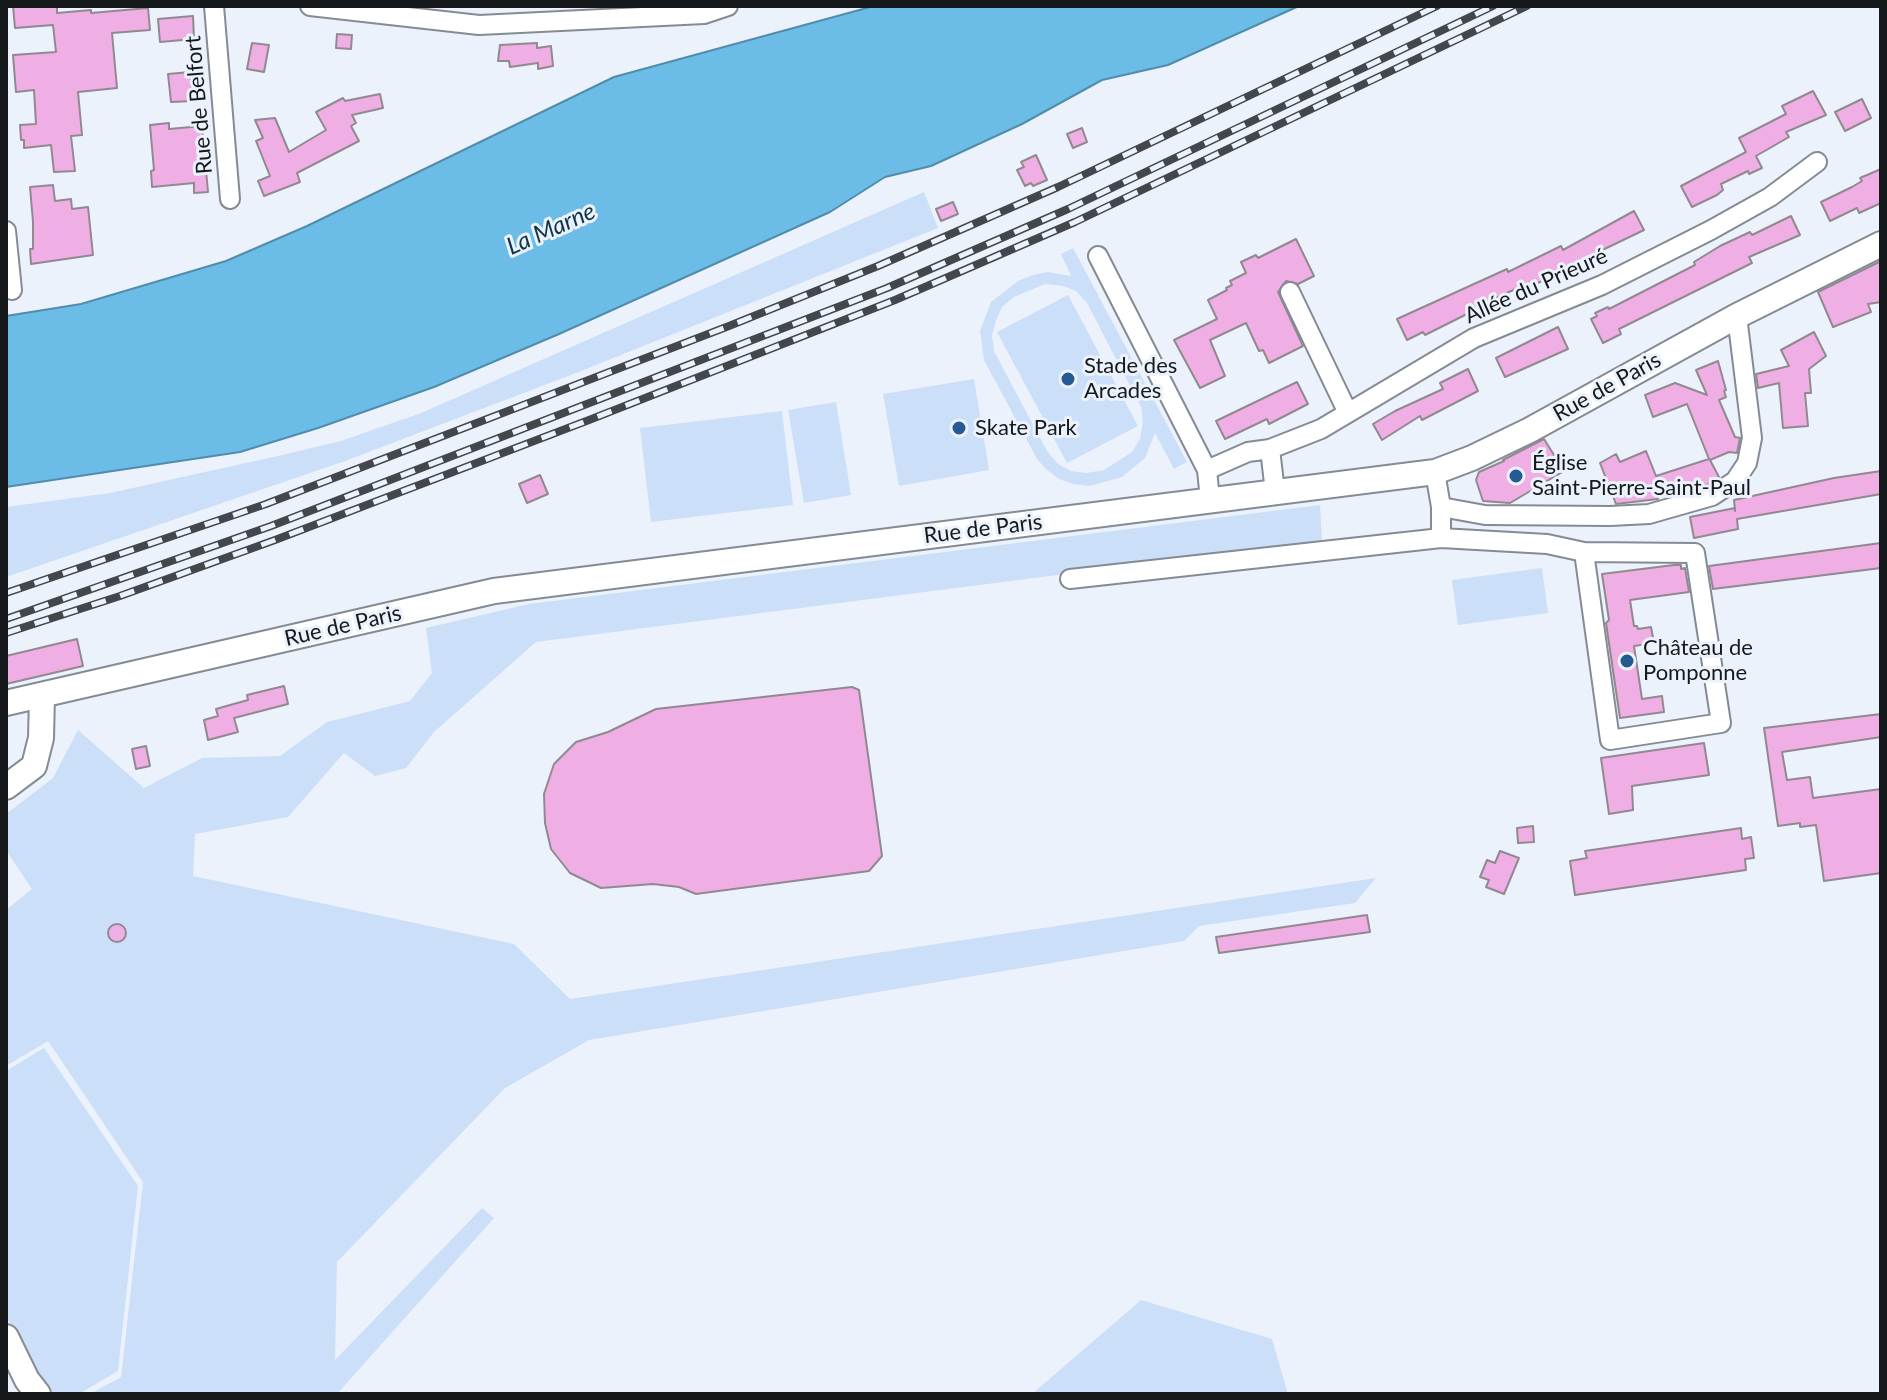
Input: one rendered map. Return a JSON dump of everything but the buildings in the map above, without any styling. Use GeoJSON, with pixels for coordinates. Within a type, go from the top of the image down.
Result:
{"type":"FeatureCollection","features":[{"type":"Feature","properties":{"kind":"main road","name":"Rue de Paris"},"geometry":{"type":"LineString","coordinates":[[6,703],[494,591],[1435,472],[1530,430],[1737,316],[1881,244]]}},
{"type":"Feature","properties":{"kind":"main road"},"geometry":{"type":"LineString","coordinates":[[6,787],[34,766],[41,738],[42,696]]}},
{"type":"Feature","properties":{"kind":"main road"},"geometry":{"type":"LineString","coordinates":[[6,1337],[27,1380],[38,1394]]}},
{"type":"Feature","properties":{"kind":"street","name":"Rue de Belfort"},"geometry":{"type":"LineString","coordinates":[[214,6],[230,199]]}},
{"type":"Feature","properties":{"kind":"street"},"geometry":{"type":"LineString","coordinates":[[310,6],[479,25],[704,14],[728,6]]}},
{"type":"Feature","properties":{"kind":"street","name":"Allée du Prieuré"},"geometry":{"type":"LineString","coordinates":[[1207,470],[1248,452],[1270,449],[1321,429],[1474,338],[1602,285],[1711,230],[1770,197],[1817,162]]}},
{"type":"Feature","properties":{"kind":"street"},"geometry":{"type":"LineString","coordinates":[[6,231],[12,290]]}},
{"type":"Feature","properties":{"kind":"street"},"geometry":{"type":"LineString","coordinates":[[1098,256],[1207,470],[1210,500]]}},
{"type":"Feature","properties":{"kind":"street"},"geometry":{"type":"LineString","coordinates":[[1290,292],[1348,413]]}},
{"type":"Feature","properties":{"kind":"street"},"geometry":{"type":"LineString","coordinates":[[1441,507],[1485,515],[1610,516],[1649,514],[1712,496],[1735,481],[1747,463],[1752,438],[1737,316]]}},
{"type":"Feature","properties":{"kind":"street"},"geometry":{"type":"LineString","coordinates":[[1270,449],[1275,492]]}},
{"type":"Feature","properties":{"kind":"street"},"geometry":{"type":"LineString","coordinates":[[1435,472],[1441,507],[1441,538]]}},
{"type":"Feature","properties":{"kind":"street"},"geometry":{"type":"LineString","coordinates":[[1070,579],[1441,538],[1547,544],[1584,552],[1695,553],[1721,723],[1610,740],[1584,552]]}},
{"type":"Feature","properties":{"kind":"shaded area"},"geometry":{"type":"Polygon","coordinates":[[[924,192],[938,228],[576,373],[345,461],[6,577],[6,507],[110,493],[341,441],[421,413],[924,192]]]}},
{"type":"Feature","properties":{"kind":"shaded area"},"geometry":{"type":"Polygon","coordinates":[[[1073,248],[1187,462],[1174,469],[1155,433],[1145,458],[1122,477],[1090,486],[1059,479],[1037,459],[984,360],[980,331],[991,302],[1018,281],[1047,272],[1071,276],[1061,254],[1073,248]],[[1045,284],[1014,297],[1002,307],[992,335],[994,351],[1047,451],[1058,464],[1071,471],[1087,473],[1104,470],[1132,452],[1140,439],[1143,422],[1141,407],[1087,303],[1076,291],[1045,284]]]}},
{"type":"Feature","properties":{"kind":"shaded area","name":"Stade des Arcades"},"geometry":{"type":"Polygon","coordinates":[[[1068,295],[1138,426],[1067,463],[997,332],[1068,295]]]}},
{"type":"Feature","properties":{"kind":"shaded area"},"geometry":{"type":"Polygon","coordinates":[[[974,379],[989,470],[899,486],[883,394],[974,379]]]}},
{"type":"Feature","properties":{"kind":"shaded area"},"geometry":{"type":"Polygon","coordinates":[[[836,402],[851,495],[804,503],[788,410],[836,402]]]}},
{"type":"Feature","properties":{"kind":"shaded area"},"geometry":{"type":"Polygon","coordinates":[[[782,411],[793,505],[651,522],[640,428],[782,411]]]}},
{"type":"Feature","properties":{"kind":"shaded area"},"geometry":{"type":"Polygon","coordinates":[[[1320,505],[1322,541],[536,642],[434,732],[406,768],[375,776],[344,753],[288,817],[195,834],[193,876],[514,944],[570,999],[1376,878],[1355,903],[1199,926],[1184,941],[589,1040],[505,1088],[337,1262],[335,1360],[482,1208],[494,1218],[337,1394],[90,1394],[121,1377],[143,1182],[48,1041],[6,1066],[6,910],[32,889],[6,850],[6,814],[53,778],[78,730],[144,788],[202,758],[280,756],[327,722],[410,701],[432,673],[426,628],[529,604],[1320,505]]]}},
{"type":"Feature","properties":{"kind":"shaded area"},"geometry":{"type":"Polygon","coordinates":[[[1542,568],[1548,613],[1458,625],[1452,580],[1542,568]]]}},
{"type":"Feature","properties":{"kind":"shaded area"},"geometry":{"type":"Polygon","coordinates":[[[44,1048],[138,1186],[118,1371],[79,1394],[54,1394],[37,1375],[6,1316],[6,1071],[44,1048]]]}},
{"type":"Feature","properties":{"kind":"shaded area"},"geometry":{"type":"Polygon","coordinates":[[[1141,1300],[1272,1339],[1288,1394],[1032,1394],[1141,1300]]]}},
{"type":"Feature","properties":{"kind":"water","name":"La Marne"},"geometry":{"type":"Polygon","coordinates":[[[874,6],[1299,6],[1168,65],[1102,80],[1022,124],[931,166],[885,177],[830,212],[434,387],[240,452],[6,487],[6,316],[81,304],[226,261],[307,226],[614,77],[874,6]]]}},
{"type":"Feature","properties":{"kind":"railway"},"geometry":{"type":"LineString","coordinates":[[6,593],[266,504],[878,266],[1058,187],[1437,6]]}},
{"type":"Feature","properties":{"kind":"railway"},"geometry":{"type":"LineString","coordinates":[[6,619],[271,526],[887,288],[1068,209],[1493,6]]}},
{"type":"Feature","properties":{"kind":"railway"},"geometry":{"type":"LineString","coordinates":[[6,633],[275,540],[895,300],[1075,222],[1527,6]]}},
{"type":"Feature","properties":{"kind":"place","name":"Stade des Arcades"},"geometry":{"type":"Point","coordinates":[1068,379]}},
{"type":"Feature","properties":{"kind":"place","name":"Skate Park"},"geometry":{"type":"Point","coordinates":[959,428]}},
{"type":"Feature","properties":{"kind":"place","name":"Église Saint-Pierre-Saint-Paul"},"geometry":{"type":"Point","coordinates":[1516,476]}},
{"type":"Feature","properties":{"kind":"place","name":"Château de Pomponne"},"geometry":{"type":"Point","coordinates":[1627,661]}}]}
